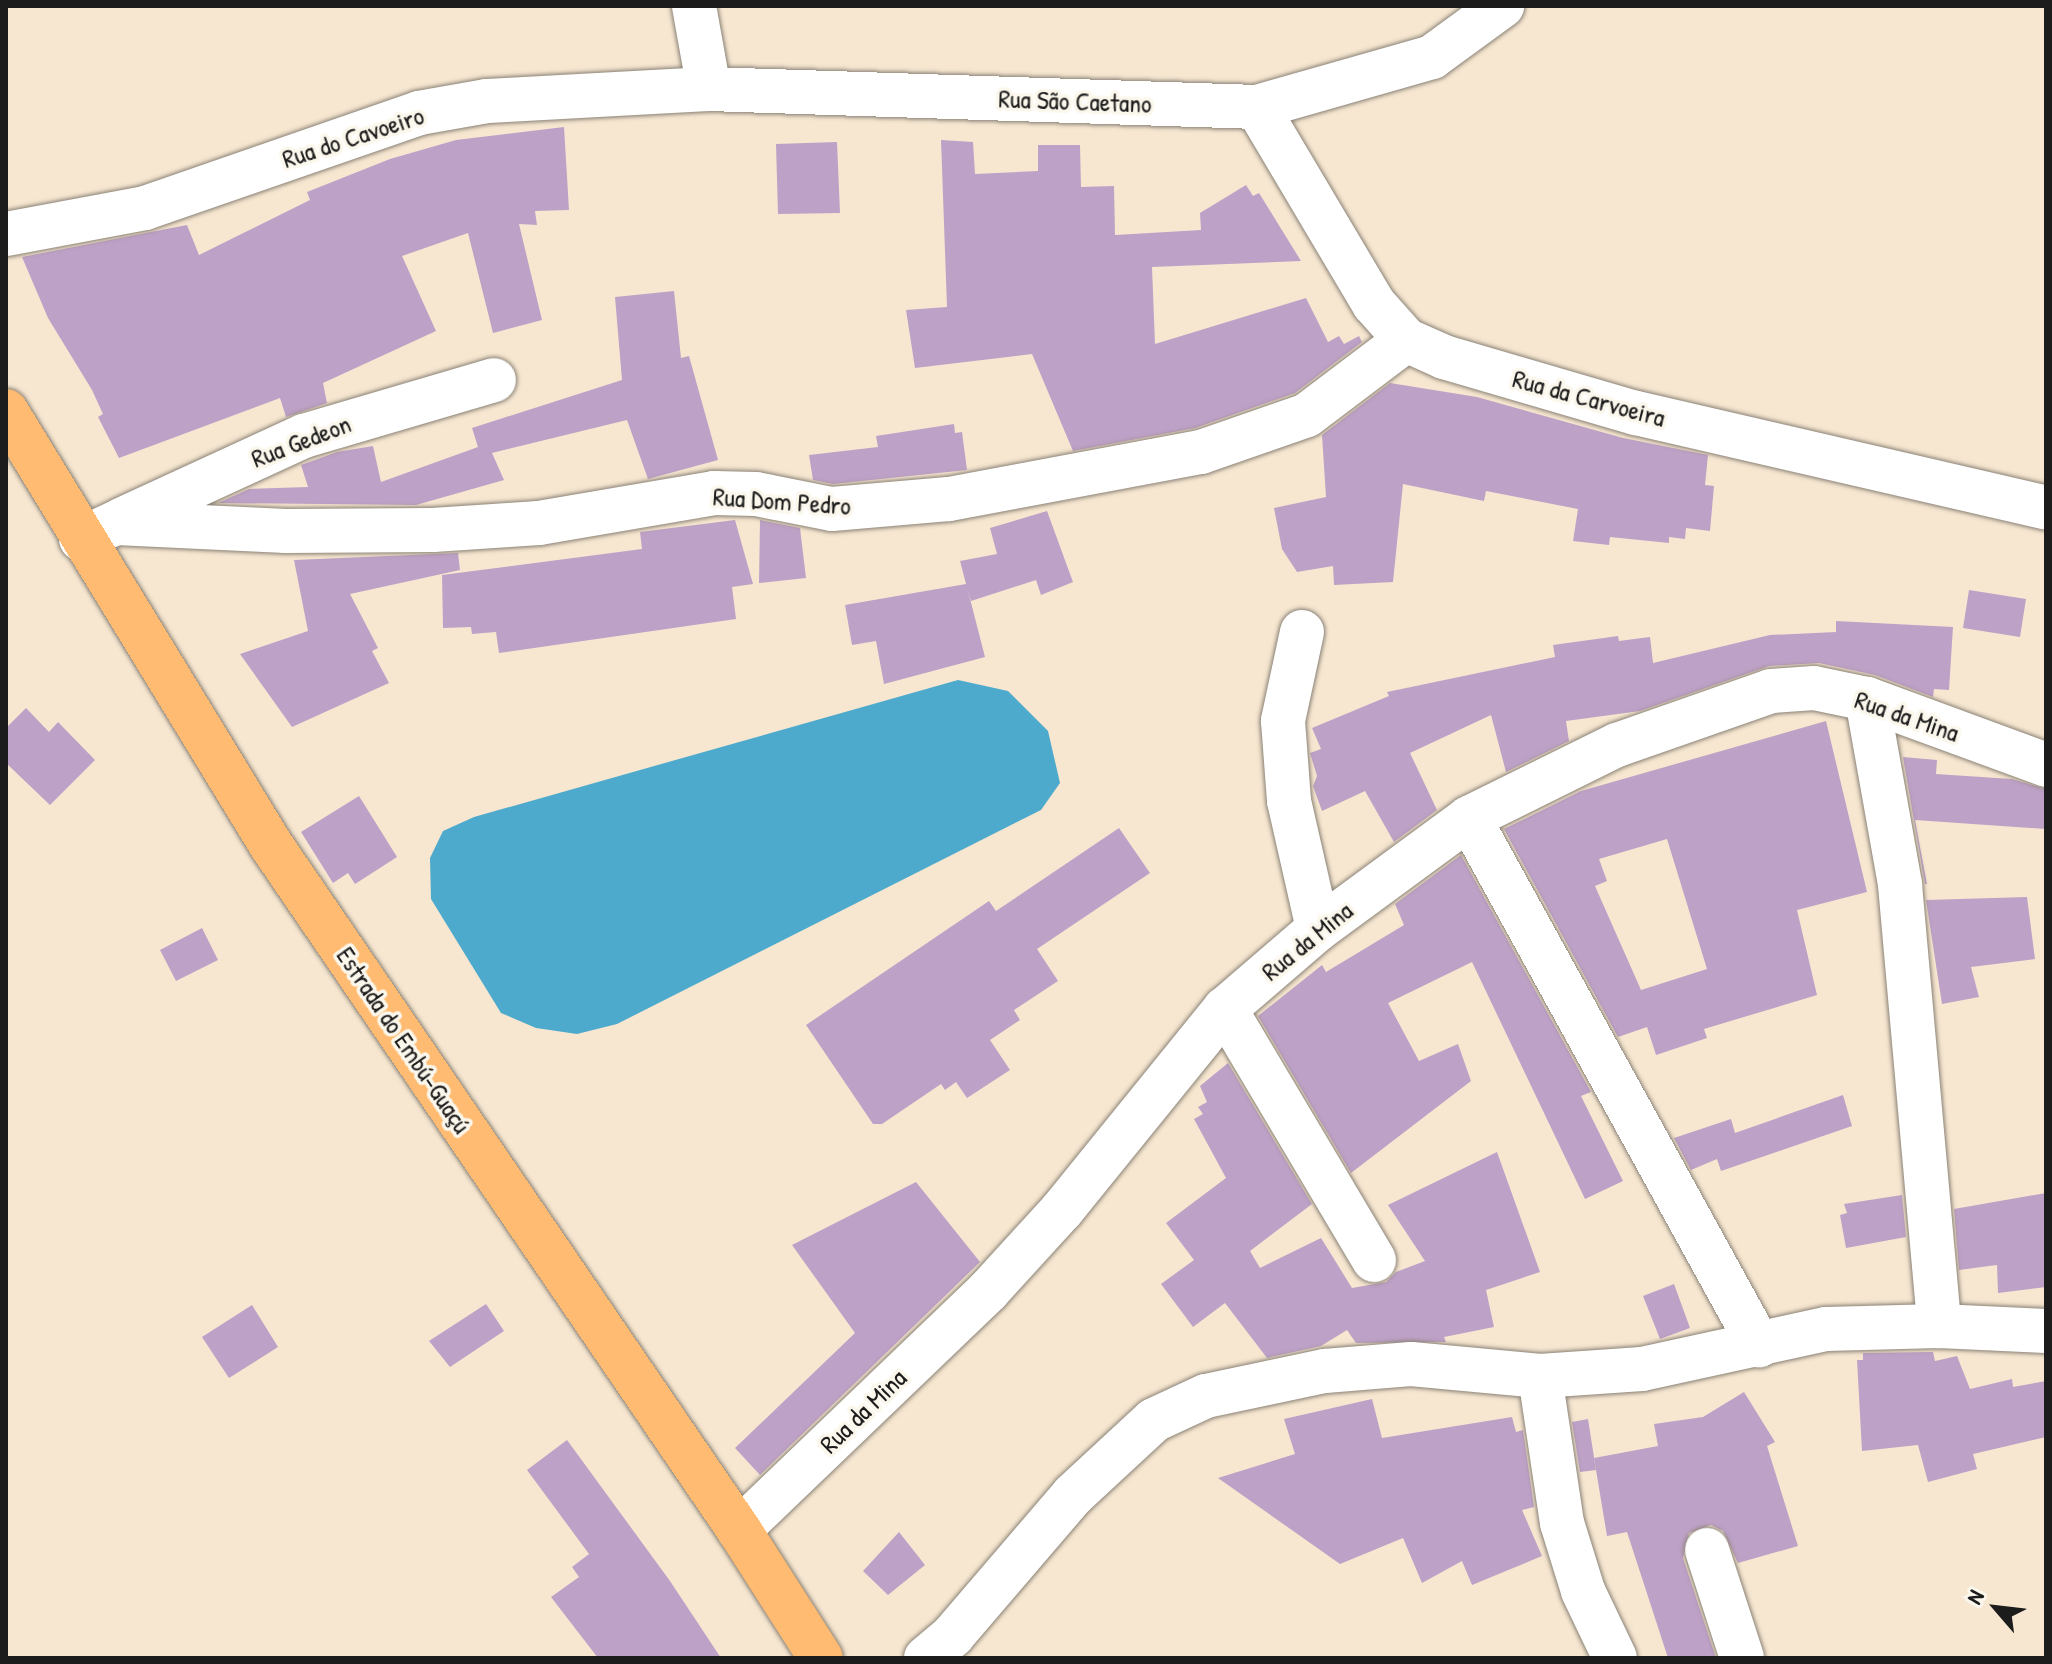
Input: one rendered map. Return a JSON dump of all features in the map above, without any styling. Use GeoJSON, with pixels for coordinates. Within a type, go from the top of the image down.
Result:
{"type":"FeatureCollection","features":[{"type":"Feature","properties":{"kind":"main road","name":"Estrada do Embú-Guaçú"},"geometry":{"type":"LineString","coordinates":[[6,411],[98,531],[271,845],[739,1530],[821,1658]]}},
{"type":"Feature","properties":{"kind":"street"},"geometry":{"type":"LineString","coordinates":[[694,6],[709,89]]}},
{"type":"Feature","properties":{"kind":"street","name":"Rua São Caetano"},"geometry":{"type":"LineString","coordinates":[[709,89],[1257,107],[1432,57],[1502,6]]}},
{"type":"Feature","properties":{"kind":"street","name":"Rua do Cavoeiro"},"geometry":{"type":"LineString","coordinates":[[6,234],[145,208],[419,113],[487,101],[709,89]]}},
{"type":"Feature","properties":{"kind":"street","name":"Rua da Carvoeira"},"geometry":{"type":"LineString","coordinates":[[1257,107],[1374,304],[1406,340],[1444,357],[1636,413],[2046,508]]}},
{"type":"Feature","properties":{"kind":"street","name":"Rua Dom Pedro"},"geometry":{"type":"LineString","coordinates":[[98,531],[433,530],[539,523],[714,493],[756,494],[832,509],[949,499],[1201,452],[1307,415],[1406,340]]}},
{"type":"Feature","properties":{"kind":"street","name":"Rua Gedeon"},"geometry":{"type":"LineString","coordinates":[[98,531],[304,436],[494,380]]}},
{"type":"Feature","properties":{"kind":"street"},"geometry":{"type":"LineString","coordinates":[[1302,632],[1283,721],[1289,801],[1318,929]]}},
{"type":"Feature","properties":{"kind":"street","name":"Rua da Mina"},"geometry":{"type":"LineString","coordinates":[[739,1530],[988,1291],[1062,1210],[1225,1009],[1318,929],[1469,818],[1617,745],[1771,691],[1814,688],[1867,699],[2046,765]]}},
{"type":"Feature","properties":{"kind":"street"},"geometry":{"type":"LineString","coordinates":[[1867,699],[1900,885],[1939,1326]]}},
{"type":"Feature","properties":{"kind":"street"},"geometry":{"type":"LineString","coordinates":[[1469,818],[1759,1345]]}},
{"type":"Feature","properties":{"kind":"street"},"geometry":{"type":"LineString","coordinates":[[1225,1009],[1374,1260]]}},
{"type":"Feature","properties":{"kind":"street"},"geometry":{"type":"LineString","coordinates":[[926,1658],[953,1635],[1073,1495],[1154,1420],[1206,1396],[1325,1371],[1411,1364],[1540,1376],[1642,1369],[1826,1329],[1939,1326],[2046,1331]]}},
{"type":"Feature","properties":{"kind":"street"},"geometry":{"type":"LineString","coordinates":[[1540,1376],[1562,1523],[1583,1591],[1615,1658]]}},
{"type":"Feature","properties":{"kind":"street"},"geometry":{"type":"LineString","coordinates":[[1707,1550],[1742,1658]]}},
{"type":"Feature","properties":{"kind":"water"},"geometry":{"type":"Polygon","coordinates":[[[958,680],[1008,691],[1048,731],[1060,783],[1041,810],[617,1024],[577,1034],[536,1028],[501,1013],[431,899],[430,858],[443,831],[474,817],[958,680]]]}},
{"type":"Feature","properties":{"kind":"building"},"geometry":{"type":"Polygon","coordinates":[[[564,127],[569,210],[535,211],[537,225],[519,224],[542,320],[493,333],[468,233],[402,256],[436,331],[323,383],[327,403],[286,417],[280,398],[119,458],[98,417],[103,414],[92,390],[48,318],[22,257],[187,225],[199,255],[310,200],[307,192],[390,159],[456,140],[564,127]]]}},
{"type":"Feature","properties":{"kind":"building"},"geometry":{"type":"Polygon","coordinates":[[[941,140],[973,142],[975,174],[1038,171],[1038,145],[1080,145],[1081,187],[1114,186],[1115,235],[1201,230],[1200,213],[1246,185],[1253,196],[1259,193],[1301,261],[1152,267],[1155,344],[1306,298],[1328,342],[1339,336],[1344,344],[1359,336],[1362,342],[1295,393],[1195,428],[1073,451],[1032,354],[915,368],[906,310],[947,307],[941,140]]]}},
{"type":"Feature","properties":{"kind":"building"},"geometry":{"type":"Polygon","coordinates":[[[837,142],[840,213],[778,214],[776,144],[837,142]]]}},
{"type":"Feature","properties":{"kind":"building"},"geometry":{"type":"Polygon","coordinates":[[[674,291],[681,358],[689,356],[718,460],[648,479],[627,420],[492,453],[504,480],[416,505],[218,503],[249,489],[308,487],[301,465],[337,452],[373,446],[381,482],[478,447],[472,428],[622,380],[615,297],[674,291]]]}},
{"type":"Feature","properties":{"kind":"building"},"geometry":{"type":"Polygon","coordinates":[[[1390,383],[1477,397],[1623,438],[1708,455],[1705,485],[1714,486],[1710,531],[1686,528],[1685,539],[1669,537],[1669,543],[1610,537],[1609,545],[1573,541],[1578,509],[1486,491],[1484,501],[1403,484],[1393,582],[1334,585],[1333,566],[1297,572],[1282,549],[1274,508],[1326,497],[1322,435],[1390,383]]]}},
{"type":"Feature","properties":{"kind":"building"},"geometry":{"type":"Polygon","coordinates":[[[954,424],[955,433],[962,432],[967,470],[833,484],[813,480],[809,455],[878,447],[876,436],[954,424]]]}},
{"type":"Feature","properties":{"kind":"building"},"geometry":{"type":"Polygon","coordinates":[[[1047,511],[1073,582],[1041,595],[1036,580],[971,601],[968,591],[985,657],[884,684],[876,641],[852,645],[845,605],[966,584],[960,561],[997,554],[990,528],[1047,511]]]}},
{"type":"Feature","properties":{"kind":"building"},"geometry":{"type":"Polygon","coordinates":[[[735,520],[753,584],[732,587],[736,619],[499,653],[496,632],[472,634],[471,627],[443,628],[442,575],[642,549],[640,532],[735,520]]]}},
{"type":"Feature","properties":{"kind":"building"},"geometry":{"type":"Polygon","coordinates":[[[760,520],[800,528],[806,578],[759,583],[760,520]]]}},
{"type":"Feature","properties":{"kind":"building"},"geometry":{"type":"Polygon","coordinates":[[[458,553],[460,570],[350,594],[378,648],[372,651],[389,683],[292,727],[240,654],[308,631],[294,560],[458,553]]]}},
{"type":"Feature","properties":{"kind":"building"},"geometry":{"type":"Polygon","coordinates":[[[1969,590],[2026,599],[2020,637],[1963,628],[1969,590]]]}},
{"type":"Feature","properties":{"kind":"building"},"geometry":{"type":"Polygon","coordinates":[[[1836,621],[1953,627],[1949,690],[1934,689],[1933,697],[1875,675],[1819,663],[1769,666],[1640,711],[1566,721],[1569,741],[1506,772],[1491,715],[1410,753],[1437,810],[1394,842],[1365,791],[1322,811],[1313,786],[1317,776],[1310,753],[1321,749],[1312,728],[1389,696],[1387,692],[1555,657],[1553,645],[1618,636],[1619,641],[1650,637],[1653,663],[1770,635],[1836,632],[1836,621]]]}},
{"type":"Feature","properties":{"kind":"building"},"geometry":{"type":"Polygon","coordinates":[[[26,708],[49,732],[58,722],[95,760],[50,805],[6,763],[6,728],[26,708]]]}},
{"type":"Feature","properties":{"kind":"building"},"geometry":{"type":"Polygon","coordinates":[[[1826,721],[1867,892],[1797,910],[1817,995],[1704,1029],[1707,1038],[1656,1055],[1647,1027],[1618,1037],[1504,829],[1581,791],[1826,721]],[[1667,839],[1599,859],[1607,881],[1595,886],[1641,990],[1707,969],[1667,839]]]}},
{"type":"Feature","properties":{"kind":"building"},"geometry":{"type":"Polygon","coordinates":[[[1903,757],[1937,760],[1936,774],[2012,779],[2046,789],[2046,829],[1915,820],[1925,884],[1903,757]]]}},
{"type":"Feature","properties":{"kind":"building"},"geometry":{"type":"Polygon","coordinates":[[[359,796],[397,857],[355,884],[348,873],[333,883],[301,832],[359,796]]]}},
{"type":"Feature","properties":{"kind":"building"},"geometry":{"type":"Polygon","coordinates":[[[1119,828],[1150,873],[1037,949],[1058,981],[1014,1010],[1020,1020],[990,1040],[1010,1070],[967,1098],[956,1082],[945,1090],[941,1084],[882,1124],[873,1124],[806,1025],[989,901],[996,911],[1119,828]]]}},
{"type":"Feature","properties":{"kind":"building"},"geometry":{"type":"Polygon","coordinates":[[[1461,855],[1591,1092],[1581,1096],[1623,1181],[1585,1199],[1472,962],[1388,1003],[1419,1061],[1458,1044],[1471,1081],[1351,1173],[1258,1016],[1322,965],[1326,972],[1404,925],[1395,904],[1461,855]]]}},
{"type":"Feature","properties":{"kind":"building"},"geometry":{"type":"Polygon","coordinates":[[[2027,897],[2035,959],[1971,967],[1979,997],[1942,1004],[1926,900],[2027,897]]]}},
{"type":"Feature","properties":{"kind":"building"},"geometry":{"type":"Polygon","coordinates":[[[202,928],[218,960],[176,981],[160,950],[202,928]]]}},
{"type":"Feature","properties":{"kind":"building"},"geometry":{"type":"Polygon","coordinates":[[[1228,1063],[1312,1204],[1250,1251],[1260,1268],[1321,1238],[1352,1288],[1386,1282],[1396,1272],[1425,1261],[1388,1205],[1497,1152],[1540,1272],[1486,1290],[1494,1327],[1444,1337],[1446,1342],[1356,1343],[1347,1330],[1321,1346],[1267,1358],[1225,1303],[1193,1327],[1161,1284],[1194,1260],[1166,1223],[1226,1178],[1194,1119],[1203,1114],[1198,1107],[1207,1102],[1200,1086],[1228,1063]]]}},
{"type":"Feature","properties":{"kind":"building"},"geometry":{"type":"Polygon","coordinates":[[[1843,1095],[1852,1126],[1721,1171],[1717,1159],[1691,1170],[1674,1138],[1731,1119],[1735,1133],[1843,1095]]]}},
{"type":"Feature","properties":{"kind":"building"},"geometry":{"type":"Polygon","coordinates":[[[916,1182],[980,1262],[760,1475],[735,1448],[855,1333],[792,1245],[916,1182]]]}},
{"type":"Feature","properties":{"kind":"building"},"geometry":{"type":"Polygon","coordinates":[[[2046,1193],[2046,1287],[1998,1293],[1997,1265],[1959,1270],[1954,1209],[2046,1193]]]}},
{"type":"Feature","properties":{"kind":"building"},"geometry":{"type":"Polygon","coordinates":[[[1902,1195],[1906,1237],[1846,1248],[1840,1215],[1847,1213],[1844,1204],[1902,1195]]]}},
{"type":"Feature","properties":{"kind":"building"},"geometry":{"type":"Polygon","coordinates":[[[1674,1284],[1690,1328],[1660,1339],[1643,1296],[1674,1284]]]}},
{"type":"Feature","properties":{"kind":"building"},"geometry":{"type":"Polygon","coordinates":[[[486,1304],[504,1331],[450,1367],[429,1341],[486,1304]]]}},
{"type":"Feature","properties":{"kind":"building"},"geometry":{"type":"Polygon","coordinates":[[[252,1305],[278,1347],[229,1378],[202,1337],[252,1305]]]}},
{"type":"Feature","properties":{"kind":"building"},"geometry":{"type":"Polygon","coordinates":[[[1933,1352],[1935,1361],[1957,1356],[1970,1389],[2012,1379],[2013,1387],[2046,1381],[2046,1437],[1973,1454],[1977,1469],[1928,1482],[1918,1445],[1862,1451],[1857,1360],[1863,1360],[1863,1353],[1933,1352]]]}},
{"type":"Feature","properties":{"kind":"building"},"geometry":{"type":"Polygon","coordinates":[[[1744,1392],[1775,1442],[1767,1446],[1798,1546],[1738,1563],[1723,1531],[1711,1525],[1689,1533],[1683,1558],[1716,1658],[1668,1658],[1627,1532],[1607,1536],[1594,1458],[1658,1446],[1654,1424],[1703,1417],[1744,1392]]]}},
{"type":"Feature","properties":{"kind":"building"},"geometry":{"type":"Polygon","coordinates":[[[1372,1399],[1382,1438],[1512,1417],[1516,1432],[1523,1430],[1534,1507],[1522,1510],[1542,1556],[1472,1585],[1462,1561],[1422,1583],[1403,1538],[1340,1564],[1218,1478],[1295,1454],[1284,1419],[1372,1399]]]}},
{"type":"Feature","properties":{"kind":"building"},"geometry":{"type":"Polygon","coordinates":[[[1588,1419],[1596,1470],[1580,1472],[1572,1422],[1588,1419]]]}},
{"type":"Feature","properties":{"kind":"building"},"geometry":{"type":"Polygon","coordinates":[[[567,1440],[670,1581],[721,1658],[598,1658],[551,1597],[579,1577],[572,1567],[589,1554],[527,1470],[567,1440]]]}},
{"type":"Feature","properties":{"kind":"building"},"geometry":{"type":"Polygon","coordinates":[[[899,1532],[925,1565],[888,1595],[863,1571],[899,1532]]]}}]}
